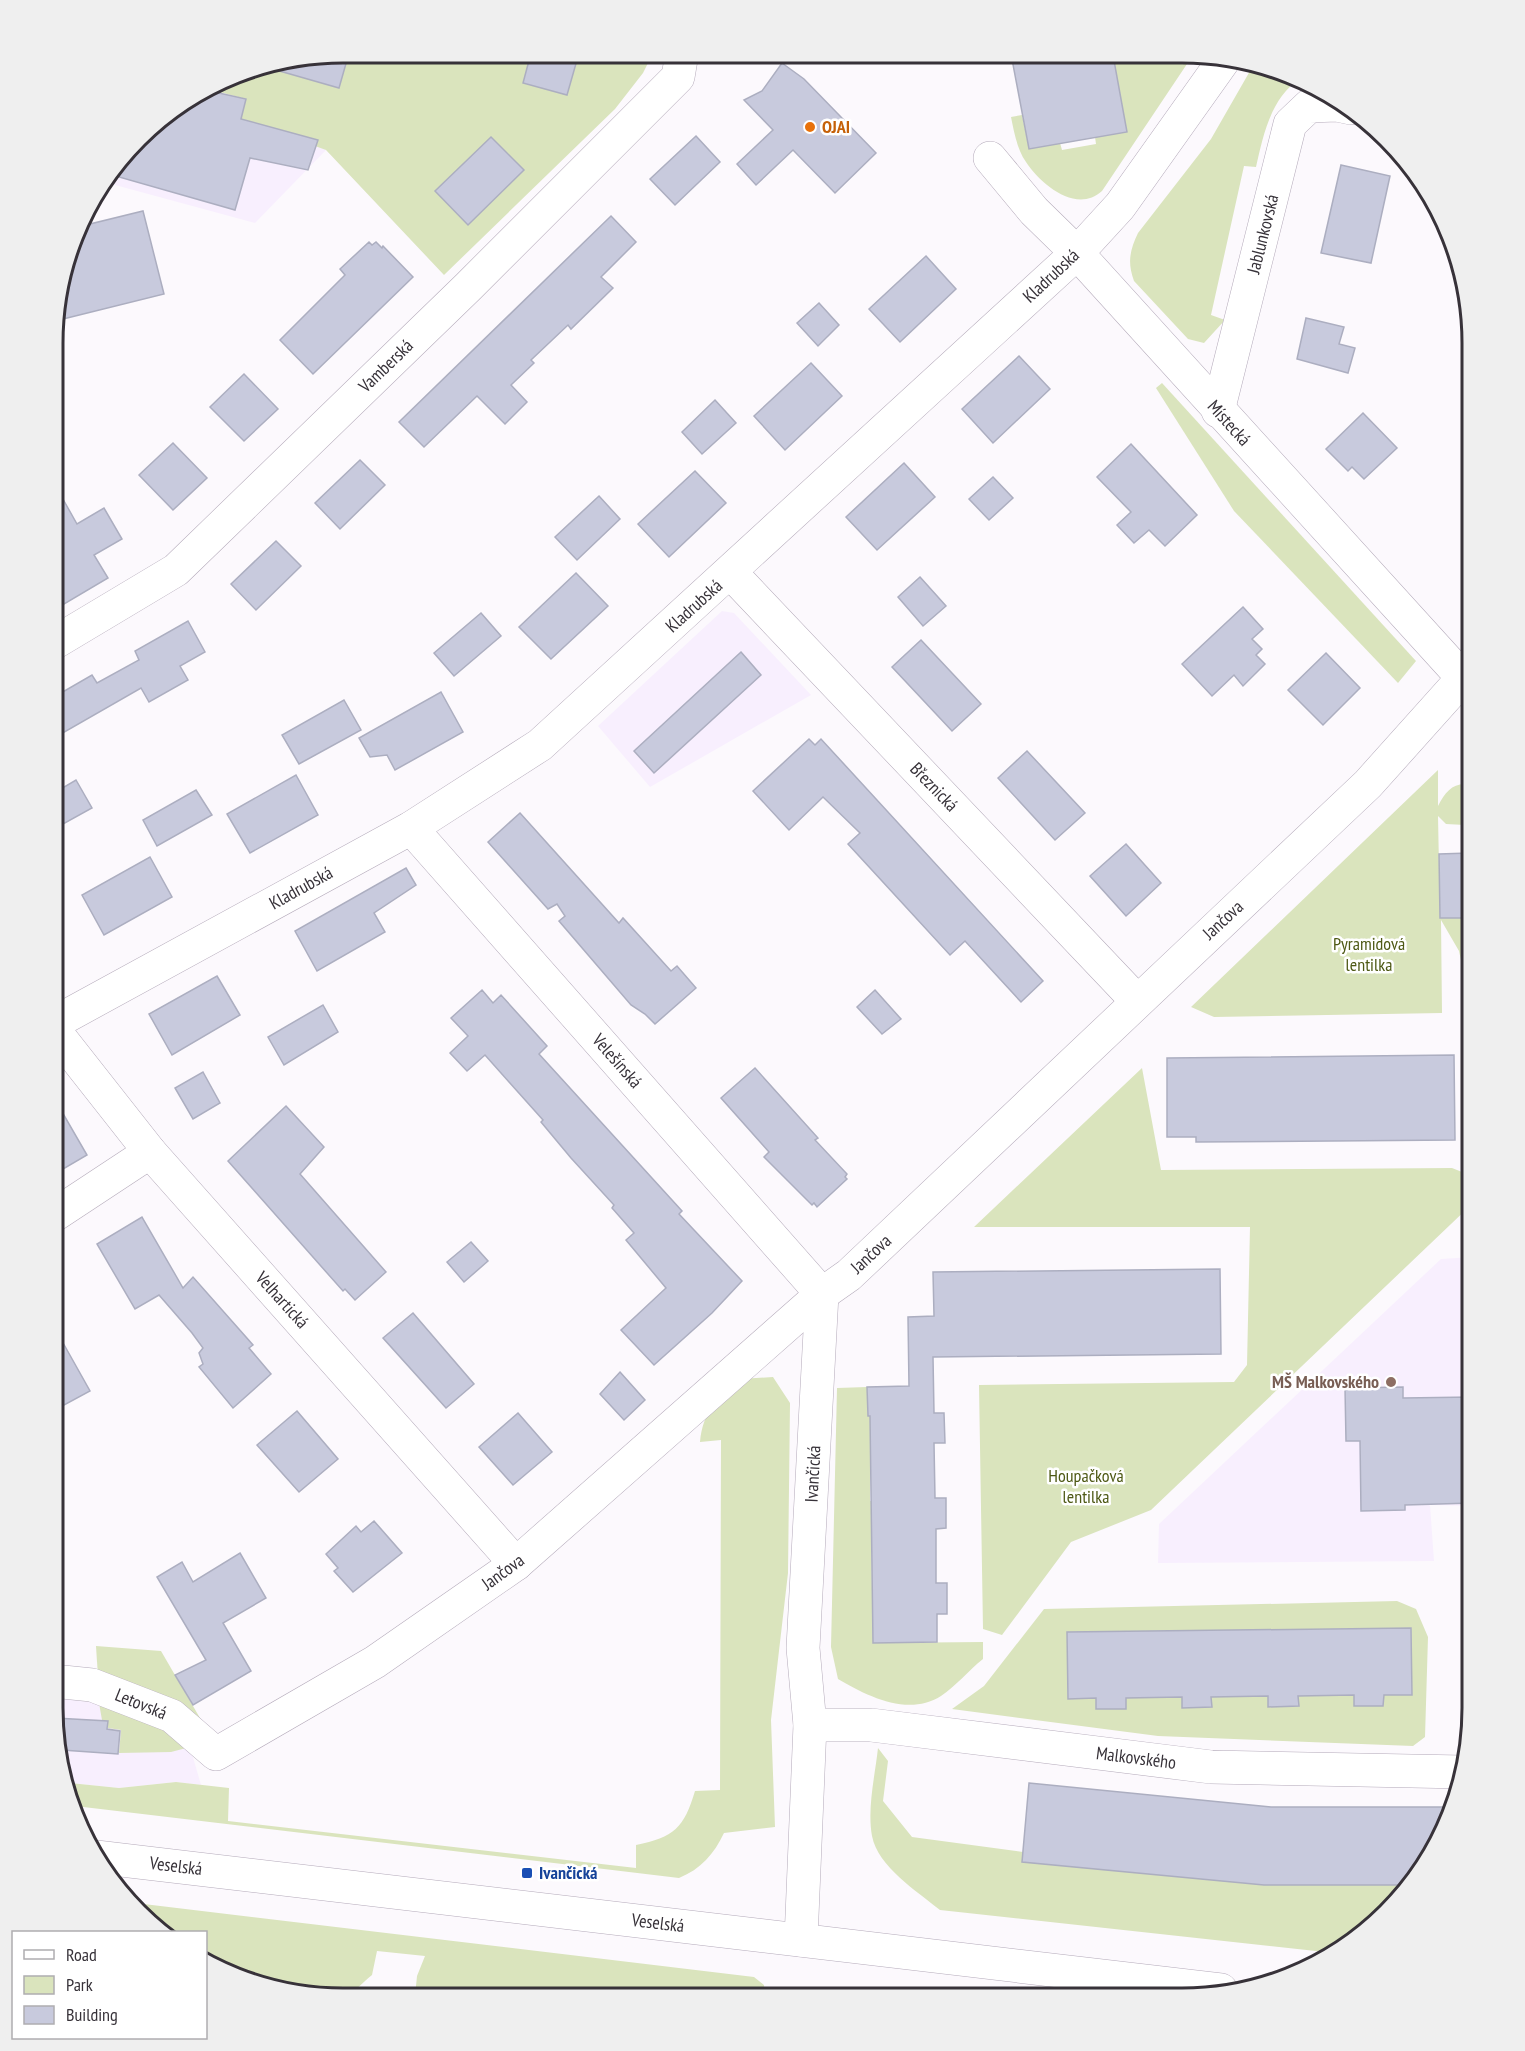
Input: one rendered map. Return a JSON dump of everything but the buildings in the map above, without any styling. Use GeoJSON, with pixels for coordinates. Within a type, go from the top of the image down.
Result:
{"type":"FeatureCollection","features":[{"type":"Feature","properties":{"kind":"street","name":"Vamberská"},"geometry":{"type":"LineString","coordinates":[[63,638],[176,570],[468,287],[678,77],[680,63]]}},
{"type":"Feature","properties":{"kind":"street","name":"Kladrubská"},"geometry":{"type":"LineString","coordinates":[[63,1018],[411,828],[540,745],[1077,253],[1120,206],[1220,65]]}},
{"type":"Feature","properties":{"kind":"street","name":"Jablunkovská"},"geometry":{"type":"LineString","coordinates":[[1218,411],[1290,124],[1310,106],[1330,105]]}},
{"type":"Feature","properties":{"kind":"street","name":"Místecká"},"geometry":{"type":"LineString","coordinates":[[990,158],[1034,211],[1077,253],[1218,411],[1462,670]]}},
{"type":"Feature","properties":{"kind":"street","name":"Březnická"},"geometry":{"type":"LineString","coordinates":[[730,573],[1137,1000]]}},
{"type":"Feature","properties":{"kind":"street","name":"Jančova"},"geometry":{"type":"LineString","coordinates":[[216,1754],[375,1662],[516,1564],[822,1294],[849,1275],[884,1243],[1137,1000],[1368,784],[1462,682]]}},
{"type":"Feature","properties":{"kind":"street","name":"Velešínská"},"geometry":{"type":"LineString","coordinates":[[411,828],[822,1294]]}},
{"type":"Feature","properties":{"kind":"street","name":"Velhartická"},"geometry":{"type":"LineString","coordinates":[[63,1041],[150,1152],[516,1564]]}},
{"type":"Feature","properties":{"kind":"street"},"geometry":{"type":"LineString","coordinates":[[63,1209],[150,1152]]}},
{"type":"Feature","properties":{"kind":"street","name":"Ivančická"},"geometry":{"type":"LineString","coordinates":[[801,1940],[810,1725],[803,1648],[822,1294]]}},
{"type":"Feature","properties":{"kind":"street","name":"Letovská"},"geometry":{"type":"LineString","coordinates":[[63,1682],[92,1685],[172,1716],[216,1754]]}},
{"type":"Feature","properties":{"kind":"street","name":"Malkovského"},"geometry":{"type":"LineString","coordinates":[[810,1725],[871,1725],[1211,1767],[1455,1772]]}},
{"type":"Feature","properties":{"kind":"street","name":"Veselská"},"geometry":{"type":"LineString","coordinates":[[106,1858],[1197,1987]]}},
{"type":"Feature","properties":{"kind":"shaded area"},"geometry":{"type":"Polygon","coordinates":[[[228,88],[326,150],[255,223],[112,184],[132,158],[158,132],[187,110],[228,88]]]}},
{"type":"Feature","properties":{"kind":"shaded area"},"geometry":{"type":"Polygon","coordinates":[[[722,611],[734,613],[811,695],[650,787],[598,726],[722,611]]]}},
{"type":"Feature","properties":{"kind":"shaded area","name":"MŠ Malkovského"},"geometry":{"type":"Polygon","coordinates":[[[1462,1258],[1462,1506],[1430,1505],[1434,1561],[1158,1563],[1159,1524],[1441,1259],[1462,1258]]]}},
{"type":"Feature","properties":{"kind":"shaded area"},"geometry":{"type":"Polygon","coordinates":[[[63,1699],[106,1704],[190,1747],[201,1785],[176,1782],[119,1788],[74,1783],[65,1745],[63,1699]]]}},
{"type":"Feature","properties":{"kind":"green space"},"geometry":{"type":"Polygon","coordinates":[[[346,63],[528,63],[523,83],[567,95],[576,63],[648,63],[615,109],[444,275],[326,150],[241,119],[246,99],[219,92],[253,78],[294,67],[339,88],[346,63]],[[491,137],[436,191],[523,170],[491,137]]]}},
{"type":"Feature","properties":{"kind":"green space"},"geometry":{"type":"Polygon","coordinates":[[[1114,63],[1187,63],[1102,191],[1092,197],[1071,198],[1060,194],[1041,179],[1023,157],[1011,117],[1022,115],[1029,149],[1060,143],[1062,150],[1096,144],[1095,137],[1126,132],[1114,63]]]}},
{"type":"Feature","properties":{"kind":"green space"},"geometry":{"type":"Polygon","coordinates":[[[1250,72],[1292,85],[1282,96],[1270,118],[1256,167],[1244,166],[1211,315],[1225,320],[1204,343],[1188,339],[1134,281],[1130,262],[1131,251],[1138,233],[1211,139],[1250,72]]]}},
{"type":"Feature","properties":{"kind":"green space"},"geometry":{"type":"Polygon","coordinates":[[[1162,383],[1416,661],[1398,683],[1234,511],[1156,388],[1162,383]]]}},
{"type":"Feature","properties":{"kind":"green space","name":"Pyramidová lentilka"},"geometry":{"type":"Polygon","coordinates":[[[1438,770],[1438,806],[1451,788],[1462,784],[1462,825],[1446,824],[1438,816],[1440,918],[1462,918],[1462,965],[1459,951],[1441,920],[1442,1013],[1214,1017],[1191,1007],[1438,770]]]}},
{"type":"Feature","properties":{"kind":"green space","name":"Houpačková lentilka"},"geometry":{"type":"Polygon","coordinates":[[[1142,1068],[1161,1170],[1452,1168],[1462,1172],[1462,1214],[1151,1510],[1071,1542],[1002,1635],[983,1629],[979,1385],[1234,1382],[1247,1365],[1250,1227],[974,1227],[1142,1068]]]}},
{"type":"Feature","properties":{"kind":"green space"},"geometry":{"type":"Polygon","coordinates":[[[773,1377],[790,1403],[788,1573],[771,1720],[775,1827],[724,1833],[706,1860],[679,1878],[81,1807],[74,1783],[119,1788],[176,1782],[229,1788],[228,1821],[636,1868],[636,1845],[660,1838],[676,1829],[691,1804],[695,1791],[720,1790],[721,1440],[700,1442],[704,1422],[713,1406],[740,1379],[773,1377]]]}},
{"type":"Feature","properties":{"kind":"green space"},"geometry":{"type":"Polygon","coordinates":[[[867,1387],[868,1416],[875,1416],[875,1442],[870,1443],[870,1501],[876,1501],[876,1528],[871,1528],[872,1588],[878,1588],[873,1614],[873,1643],[983,1642],[983,1659],[941,1696],[915,1705],[888,1702],[838,1679],[831,1647],[837,1388],[867,1387]]]}},
{"type":"Feature","properties":{"kind":"green space"},"geometry":{"type":"Polygon","coordinates":[[[1397,1601],[1416,1609],[1428,1637],[1425,1737],[1413,1746],[1158,1736],[952,1709],[984,1686],[1044,1609],[1397,1601]],[[1411,1628],[1067,1632],[1068,1698],[1182,1697],[1182,1708],[1212,1707],[1211,1697],[1268,1696],[1269,1707],[1298,1706],[1298,1696],[1354,1695],[1354,1706],[1383,1706],[1384,1695],[1412,1695],[1411,1628]]]}},
{"type":"Feature","properties":{"kind":"green space"},"geometry":{"type":"Polygon","coordinates":[[[96,1646],[161,1651],[211,1737],[98,1677],[96,1646]]]}},
{"type":"Feature","properties":{"kind":"green space"},"geometry":{"type":"Polygon","coordinates":[[[99,1703],[160,1726],[190,1747],[171,1752],[119,1753],[121,1730],[108,1728],[108,1721],[102,1720],[99,1703]]]}},
{"type":"Feature","properties":{"kind":"green space"},"geometry":{"type":"Polygon","coordinates":[[[878,1748],[888,1761],[883,1801],[912,1837],[1023,1852],[1022,1861],[1270,1885],[1399,1885],[1367,1919],[1321,1952],[940,1910],[910,1886],[882,1858],[872,1836],[870,1814],[878,1748]]]}},
{"type":"Feature","properties":{"kind":"green space"},"geometry":{"type":"Polygon","coordinates":[[[143,1904],[754,1977],[764,1985],[764,1988],[416,1988],[417,1976],[425,1956],[377,1951],[372,1975],[357,1988],[343,1988],[288,1983],[253,1973],[207,1953],[207,1931],[173,1931],[143,1904]]]}},
{"type":"Feature","properties":{"kind":"place","name":"OJAI"},"geometry":{"type":"Point","coordinates":[810,127]}},
{"type":"Feature","properties":{"kind":"place","name":"MŠ Malkovského"},"geometry":{"type":"Point","coordinates":[1391,1382]}},
{"type":"Feature","properties":{"kind":"place","name":"Ivančická"},"geometry":{"type":"Point","coordinates":[527,1873]}}]}
